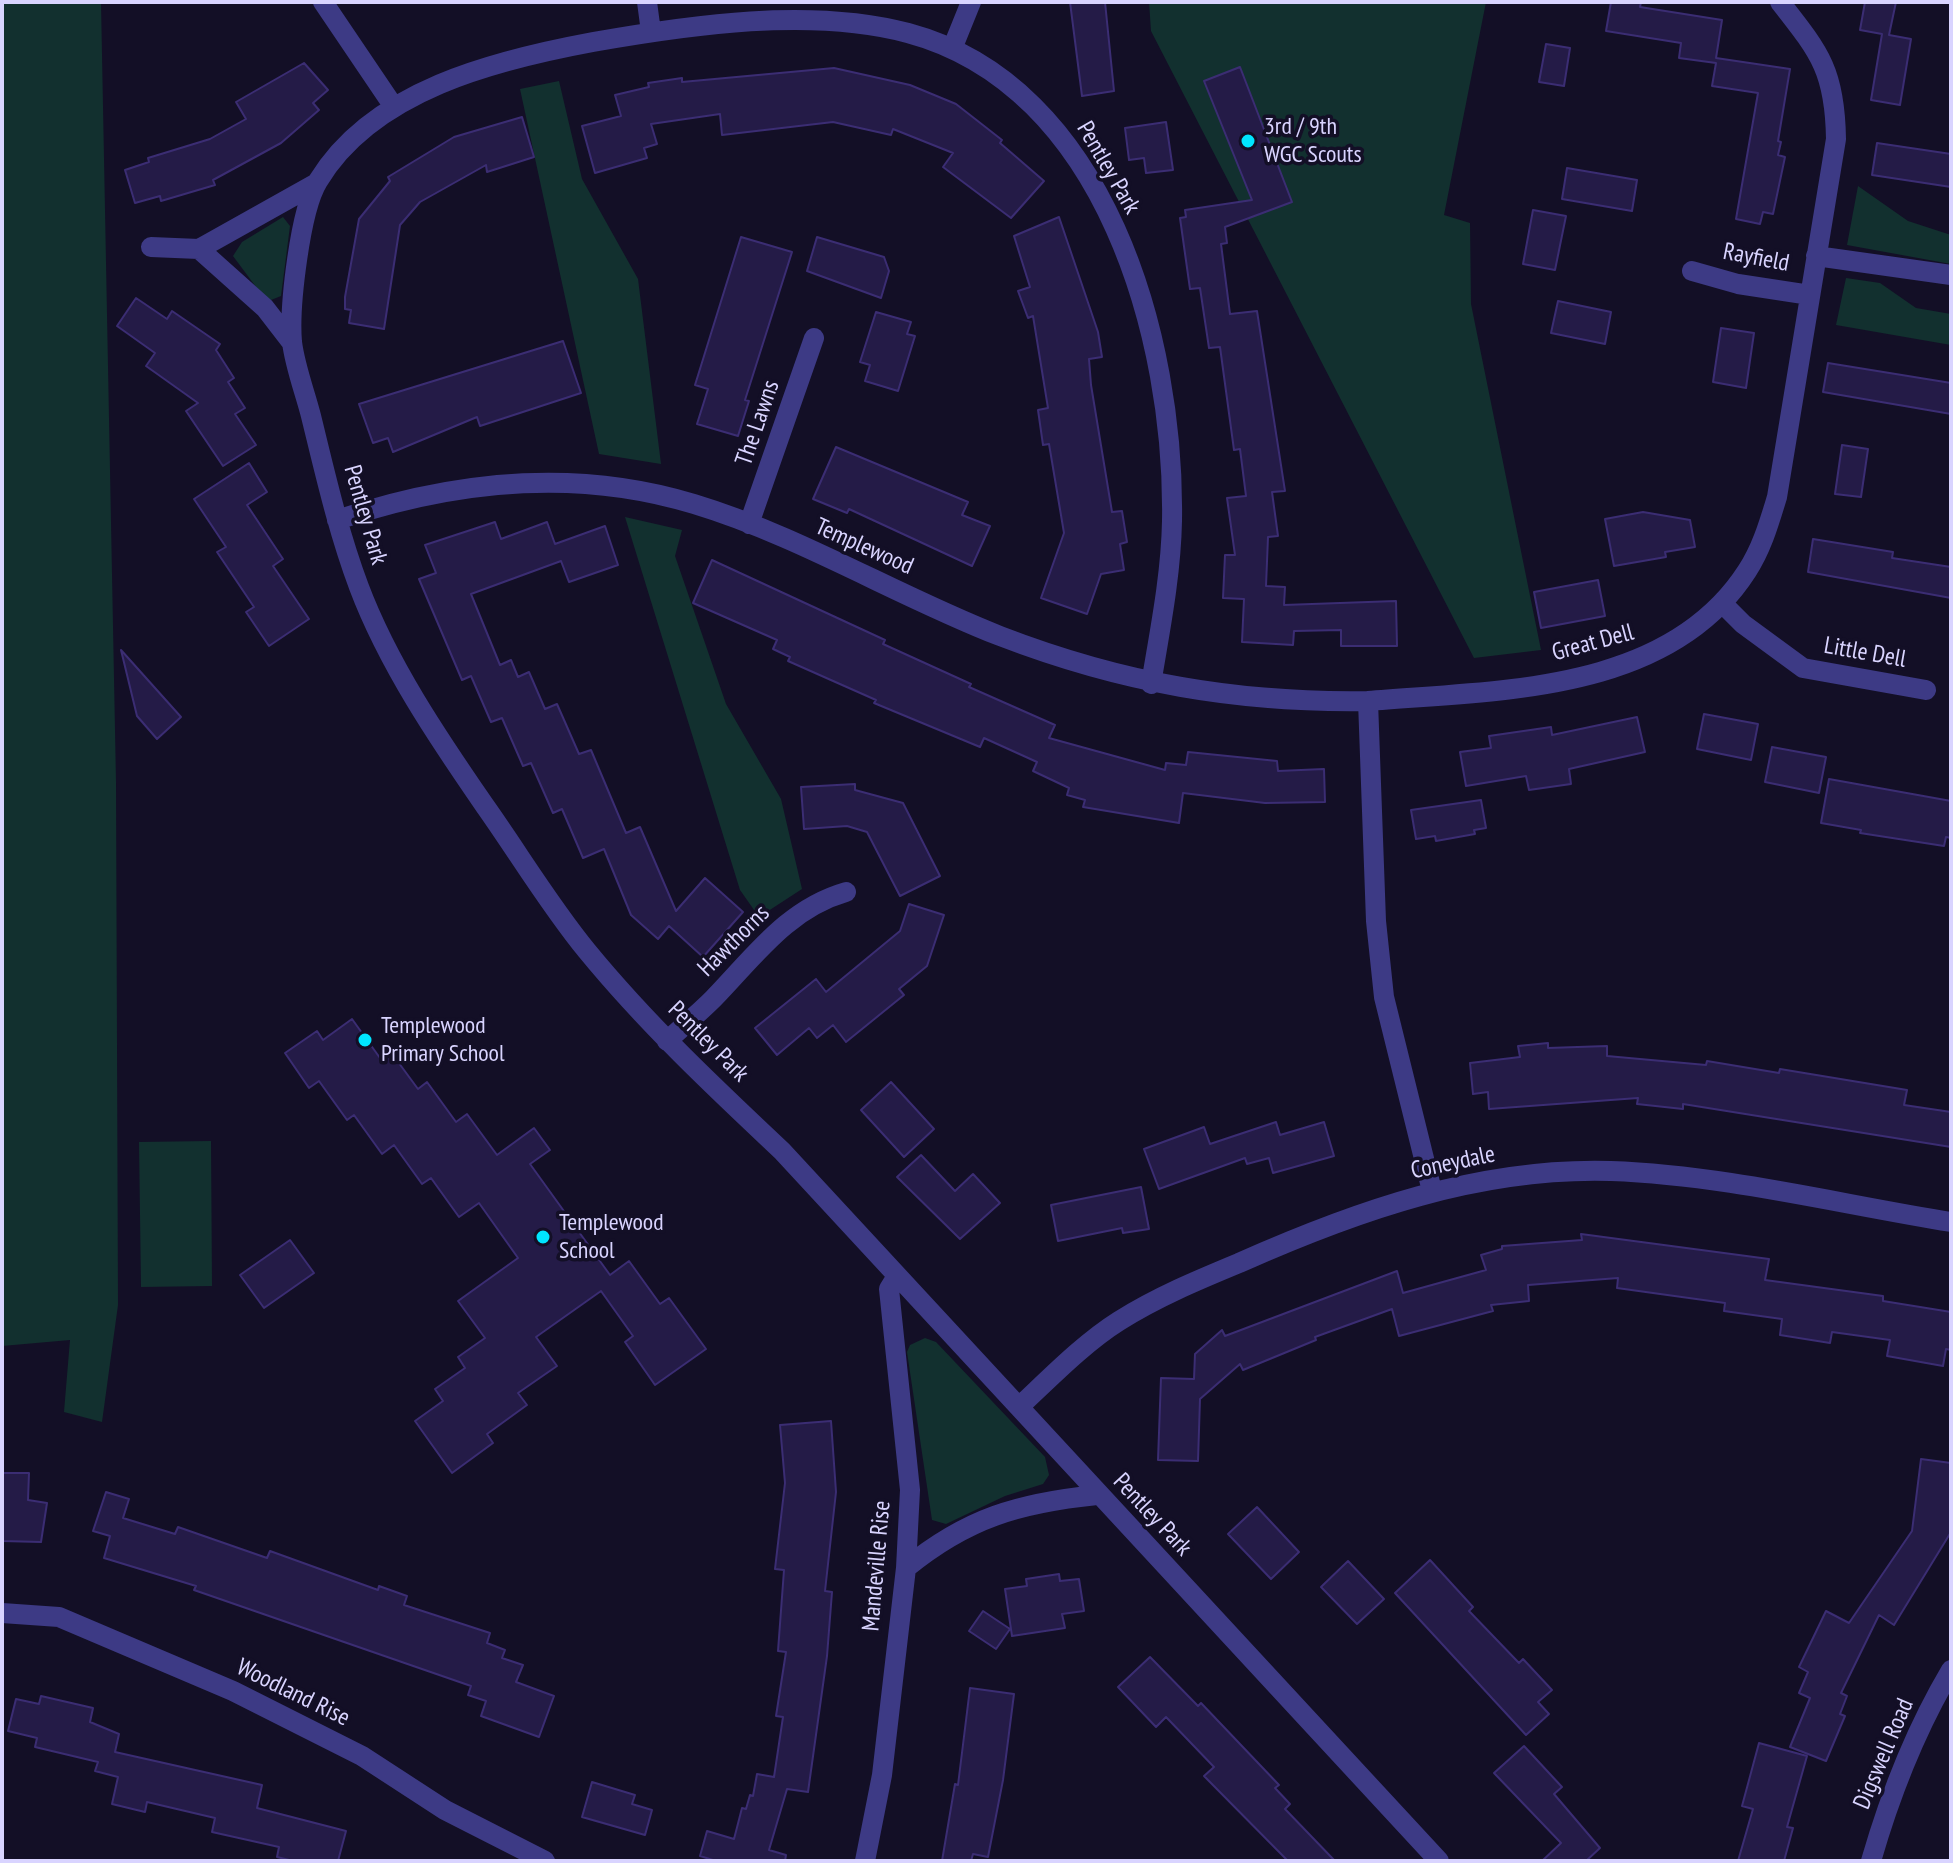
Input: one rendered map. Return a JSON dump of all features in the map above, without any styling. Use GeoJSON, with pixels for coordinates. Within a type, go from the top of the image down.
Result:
{"type":"FeatureCollection","features":[{"type":"Feature","properties":{"kind":"street"},"geometry":{"type":"LineString","coordinates":[[323,2],[394,107]]}},
{"type":"Feature","properties":{"kind":"street"},"geometry":{"type":"LineString","coordinates":[[647,2],[651,32]]}},
{"type":"Feature","properties":{"kind":"street"},"geometry":{"type":"LineString","coordinates":[[952,49],[971,2]]}},
{"type":"Feature","properties":{"kind":"street","name":"Great Dell"},"geometry":{"type":"LineString","coordinates":[[1368,701],[1544,683],[1613,668],[1650,656],[1722,603],[1747,571],[1763,540],[1777,497],[1834,162],[1835,107],[1820,53],[1780,2]]}},
{"type":"Feature","properties":{"kind":"street","name":"Pentley Park"},"geometry":{"type":"LineString","coordinates":[[1151,684],[1172,528],[1172,472],[1154,348],[1136,287],[1108,214],[1074,152],[1040,109],[992,71],[952,49],[905,32],[799,21],[739,22],[651,32],[494,66],[438,85],[394,107],[365,129],[315,184],[299,248],[292,343],[337,520],[367,605],[397,665],[454,761],[585,949],[667,1041],[782,1151],[1097,1495],[1439,1861]]}},
{"type":"Feature","properties":{"kind":"street"},"geometry":{"type":"LineString","coordinates":[[151,247],[199,249],[315,184]]}},
{"type":"Feature","properties":{"kind":"street"},"geometry":{"type":"LineString","coordinates":[[199,249],[265,308],[292,343]]}},
{"type":"Feature","properties":{"kind":"street"},"geometry":{"type":"LineString","coordinates":[[1816,256],[1951,275]]}},
{"type":"Feature","properties":{"kind":"street","name":"Rayfield"},"geometry":{"type":"LineString","coordinates":[[1692,271],[1738,284],[1810,295]]}},
{"type":"Feature","properties":{"kind":"street","name":"The Lawns"},"geometry":{"type":"LineString","coordinates":[[749,524],[814,338]]}},
{"type":"Feature","properties":{"kind":"street","name":"Templewood"},"geometry":{"type":"LineString","coordinates":[[337,520],[437,493],[511,483],[592,482],[694,504],[749,524],[999,635],[1151,684],[1261,699],[1368,701]]}},
{"type":"Feature","properties":{"kind":"street","name":"Little Dell"},"geometry":{"type":"LineString","coordinates":[[1722,603],[1743,624],[1803,668],[1926,690]]}},
{"type":"Feature","properties":{"kind":"street"},"geometry":{"type":"LineString","coordinates":[[1368,701],[1376,921],[1384,997],[1432,1191]]}},
{"type":"Feature","properties":{"kind":"street","name":"Hawthorns"},"geometry":{"type":"LineString","coordinates":[[667,1041],[713,998],[771,935],[826,898],[846,892]]}},
{"type":"Feature","properties":{"kind":"street","name":"Coneydale"},"geometry":{"type":"LineString","coordinates":[[1019,1407],[1117,1322],[1173,1291],[1306,1233],[1432,1191],[1491,1180],[1609,1171],[1679,1177],[1951,1222]]}},
{"type":"Feature","properties":{"kind":"street","name":"Mandeville Rise"},"geometry":{"type":"LineString","coordinates":[[865,1861],[882,1775],[906,1568],[910,1490],[889,1289],[897,1276]]}},
{"type":"Feature","properties":{"kind":"street"},"geometry":{"type":"LineString","coordinates":[[906,1568],[932,1546],[1000,1511],[1097,1495]]}},
{"type":"Feature","properties":{"kind":"street","name":"Woodland Rise"},"geometry":{"type":"LineString","coordinates":[[2,1613],[59,1617],[233,1691],[362,1756],[445,1810],[545,1861]]}},
{"type":"Feature","properties":{"kind":"street","name":"Digswell Road"},"geometry":{"type":"LineString","coordinates":[[1871,1861],[1882,1821],[1915,1739],[1951,1670]]}},
{"type":"Feature","properties":{"kind":"green space"},"geometry":{"type":"Polygon","coordinates":[[[2,2],[101,2],[116,782],[118,1305],[102,1422],[64,1412],[70,1340],[2,1346],[2,2]]]}},
{"type":"Feature","properties":{"kind":"green space"},"geometry":{"type":"Polygon","coordinates":[[[1149,2],[1486,2],[1444,215],[1470,223],[1471,304],[1541,650],[1474,658],[1151,31],[1149,2]]]}},
{"type":"Feature","properties":{"kind":"green space"},"geometry":{"type":"Polygon","coordinates":[[[559,81],[582,179],[638,279],[661,464],[599,454],[520,89],[559,81]]]}},
{"type":"Feature","properties":{"kind":"green space"},"geometry":{"type":"Polygon","coordinates":[[[1858,186],[1908,221],[1951,235],[1951,264],[1847,245],[1858,186]]]}},
{"type":"Feature","properties":{"kind":"green space"},"geometry":{"type":"Polygon","coordinates":[[[283,217],[290,226],[281,296],[271,300],[262,295],[233,256],[242,242],[283,217]]]}},
{"type":"Feature","properties":{"kind":"green space"},"geometry":{"type":"Polygon","coordinates":[[[1846,278],[1880,283],[1916,308],[1951,314],[1951,345],[1836,325],[1846,278]]]}},
{"type":"Feature","properties":{"kind":"green space"},"geometry":{"type":"Polygon","coordinates":[[[625,517],[682,530],[675,556],[726,704],[781,799],[802,889],[759,917],[740,890],[625,517]]]}},
{"type":"Feature","properties":{"kind":"green space"},"geometry":{"type":"Polygon","coordinates":[[[211,1141],[212,1286],[141,1287],[139,1142],[211,1141]]]}},
{"type":"Feature","properties":{"kind":"green space"},"geometry":{"type":"Polygon","coordinates":[[[925,1338],[936,1342],[1045,1457],[1049,1475],[1043,1484],[1005,1496],[946,1524],[932,1520],[907,1352],[910,1345],[925,1338]]]}},
{"type":"Feature","properties":{"kind":"building"},"geometry":{"type":"Polygon","coordinates":[[[1070,2],[1105,2],[1114,91],[1082,96],[1070,2]]]}},
{"type":"Feature","properties":{"kind":"building"},"geometry":{"type":"Polygon","coordinates":[[[1611,2],[1641,2],[1640,7],[1722,20],[1716,58],[1790,69],[1778,141],[1781,142],[1778,155],[1785,157],[1773,214],[1763,212],[1760,224],[1736,219],[1758,93],[1712,86],[1716,63],[1679,58],[1681,43],[1606,31],[1611,2]]]}},
{"type":"Feature","properties":{"kind":"building"},"geometry":{"type":"Polygon","coordinates":[[[1865,2],[1896,2],[1889,35],[1911,39],[1900,105],[1871,100],[1882,34],[1860,30],[1865,2]]]}},
{"type":"Feature","properties":{"kind":"building"},"geometry":{"type":"Polygon","coordinates":[[[1546,44],[1570,48],[1564,86],[1539,82],[1546,44]]]}},
{"type":"Feature","properties":{"kind":"building"},"geometry":{"type":"Polygon","coordinates":[[[304,63],[328,90],[313,103],[319,110],[281,143],[213,180],[215,185],[161,201],[160,196],[135,203],[125,170],[149,162],[148,158],[210,139],[246,119],[236,102],[304,63]]]}},
{"type":"Feature","properties":{"kind":"building"},"geometry":{"type":"Polygon","coordinates":[[[1240,67],[1292,202],[1225,227],[1227,243],[1221,244],[1230,314],[1257,311],[1285,491],[1272,492],[1278,536],[1268,537],[1266,586],[1285,587],[1284,605],[1396,601],[1397,646],[1341,646],[1341,630],[1294,631],[1293,645],[1242,642],[1244,599],[1223,598],[1225,555],[1235,555],[1227,498],[1246,496],[1240,449],[1234,450],[1220,347],[1209,348],[1200,288],[1190,289],[1180,218],[1186,217],[1185,210],[1252,200],[1204,81],[1240,67]]]}},
{"type":"Feature","properties":{"kind":"building"},"geometry":{"type":"Polygon","coordinates":[[[834,68],[910,85],[956,104],[1002,140],[1000,143],[1044,181],[1011,218],[943,167],[953,153],[893,129],[891,135],[833,122],[722,135],[720,114],[651,124],[657,144],[644,148],[647,158],[595,173],[582,126],[621,116],[615,95],[649,87],[648,83],[682,78],[682,82],[834,68]]]}},
{"type":"Feature","properties":{"kind":"building"},"geometry":{"type":"Polygon","coordinates":[[[522,117],[534,157],[487,172],[486,165],[420,202],[400,225],[384,329],[349,323],[351,310],[345,309],[345,297],[359,219],[390,181],[388,177],[454,137],[522,117]]]}},
{"type":"Feature","properties":{"kind":"building"},"geometry":{"type":"Polygon","coordinates":[[[1166,122],[1173,170],[1146,173],[1144,158],[1129,160],[1125,128],[1166,122]]]}},
{"type":"Feature","properties":{"kind":"building"},"geometry":{"type":"Polygon","coordinates":[[[1877,143],[1951,154],[1951,187],[1872,175],[1877,143]]]}},
{"type":"Feature","properties":{"kind":"building"},"geometry":{"type":"Polygon","coordinates":[[[1567,168],[1637,180],[1632,211],[1562,199],[1567,168]]]}},
{"type":"Feature","properties":{"kind":"building"},"geometry":{"type":"Polygon","coordinates":[[[1533,210],[1566,216],[1555,270],[1523,264],[1533,210]]]}},
{"type":"Feature","properties":{"kind":"building"},"geometry":{"type":"Polygon","coordinates":[[[1059,217],[1098,332],[1102,357],[1089,359],[1091,385],[1112,512],[1122,511],[1127,542],[1120,544],[1124,570],[1101,574],[1087,614],[1041,598],[1064,533],[1049,444],[1043,445],[1038,410],[1048,408],[1033,316],[1028,318],[1018,291],[1030,287],[1014,236],[1059,217]]]}},
{"type":"Feature","properties":{"kind":"building"},"geometry":{"type":"Polygon","coordinates":[[[741,237],[792,252],[745,400],[749,401],[738,436],[697,424],[708,389],[695,385],[741,237]]]}},
{"type":"Feature","properties":{"kind":"building"},"geometry":{"type":"Polygon","coordinates":[[[817,237],[884,257],[889,271],[881,298],[807,271],[817,237]]]}},
{"type":"Feature","properties":{"kind":"building"},"geometry":{"type":"Polygon","coordinates":[[[136,298],[167,319],[172,311],[220,344],[216,350],[234,378],[228,382],[245,408],[235,414],[256,445],[223,466],[186,411],[198,403],[146,366],[155,353],[117,326],[136,298]]]}},
{"type":"Feature","properties":{"kind":"building"},"geometry":{"type":"Polygon","coordinates":[[[1558,301],[1611,312],[1605,344],[1551,333],[1558,301]]]}},
{"type":"Feature","properties":{"kind":"building"},"geometry":{"type":"Polygon","coordinates":[[[876,312],[911,322],[907,334],[915,336],[898,391],[865,381],[870,365],[860,362],[876,312]]]}},
{"type":"Feature","properties":{"kind":"building"},"geometry":{"type":"Polygon","coordinates":[[[1721,328],[1754,333],[1746,388],[1713,382],[1721,328]]]}},
{"type":"Feature","properties":{"kind":"building"},"geometry":{"type":"Polygon","coordinates":[[[563,341],[581,393],[480,426],[477,417],[393,452],[388,438],[373,443],[359,404],[563,341]]]}},
{"type":"Feature","properties":{"kind":"building"},"geometry":{"type":"Polygon","coordinates":[[[1828,363],[1951,383],[1951,414],[1823,392],[1828,363]]]}},
{"type":"Feature","properties":{"kind":"building"},"geometry":{"type":"Polygon","coordinates":[[[1842,445],[1868,449],[1861,497],[1835,494],[1842,445]]]}},
{"type":"Feature","properties":{"kind":"building"},"geometry":{"type":"Polygon","coordinates":[[[836,447],[968,502],[962,515],[990,526],[972,566],[849,509],[847,513],[813,499],[836,447]]]}},
{"type":"Feature","properties":{"kind":"building"},"geometry":{"type":"Polygon","coordinates":[[[249,463],[267,492],[247,505],[283,559],[273,566],[309,619],[269,646],[246,612],[254,607],[217,552],[226,547],[194,499],[249,463]]]}},
{"type":"Feature","properties":{"kind":"building"},"geometry":{"type":"Polygon","coordinates":[[[1643,512],[1690,520],[1695,547],[1665,552],[1666,557],[1614,566],[1605,519],[1643,512]]]}},
{"type":"Feature","properties":{"kind":"building"},"geometry":{"type":"Polygon","coordinates":[[[495,522],[501,539],[547,522],[555,544],[605,526],[618,565],[569,582],[561,561],[471,594],[500,665],[511,660],[518,677],[529,672],[545,709],[557,704],[579,754],[591,750],[626,833],[640,827],[676,911],[705,878],[743,912],[703,957],[669,926],[658,939],[631,915],[604,849],[583,858],[562,809],[553,813],[531,763],[523,766],[502,718],[491,722],[471,676],[462,680],[419,579],[436,573],[425,545],[495,522]]]}},
{"type":"Feature","properties":{"kind":"building"},"geometry":{"type":"Polygon","coordinates":[[[1813,539],[1893,552],[1892,558],[1951,567],[1951,598],[1808,572],[1813,539]]]}},
{"type":"Feature","properties":{"kind":"building"},"geometry":{"type":"Polygon","coordinates":[[[712,560],[885,640],[883,644],[971,684],[969,687],[1055,725],[1049,738],[1165,770],[1166,763],[1186,765],[1188,752],[1277,761],[1278,771],[1324,769],[1325,802],[1265,803],[1183,793],[1179,823],[1083,807],[1085,800],[1067,795],[1069,788],[1033,771],[1037,762],[984,738],[980,747],[874,703],[876,700],[788,661],[790,657],[773,649],[777,640],[693,603],[712,560]]]}},
{"type":"Feature","properties":{"kind":"building"},"geometry":{"type":"Polygon","coordinates":[[[1598,580],[1605,616],[1541,628],[1534,592],[1598,580]]]}},
{"type":"Feature","properties":{"kind":"building"},"geometry":{"type":"Polygon","coordinates":[[[121,650],[181,717],[157,739],[137,716],[121,650]]]}},
{"type":"Feature","properties":{"kind":"building"},"geometry":{"type":"Polygon","coordinates":[[[1704,714],[1758,724],[1751,760],[1697,749],[1704,714]]]}},
{"type":"Feature","properties":{"kind":"building"},"geometry":{"type":"Polygon","coordinates":[[[1637,717],[1645,752],[1569,769],[1571,784],[1529,790],[1526,776],[1466,786],[1460,752],[1491,748],[1489,736],[1551,727],[1552,735],[1637,717]]]}},
{"type":"Feature","properties":{"kind":"building"},"geometry":{"type":"Polygon","coordinates":[[[1772,747],[1826,757],[1819,793],[1765,782],[1772,747]]]}},
{"type":"Feature","properties":{"kind":"building"},"geometry":{"type":"Polygon","coordinates":[[[1829,779],[1951,801],[1951,838],[1946,837],[1944,846],[1860,833],[1861,830],[1821,823],[1829,779]]]}},
{"type":"Feature","properties":{"kind":"building"},"geometry":{"type":"Polygon","coordinates":[[[855,784],[855,790],[903,803],[940,876],[900,896],[867,832],[847,826],[804,829],[801,787],[855,784]]]}},
{"type":"Feature","properties":{"kind":"building"},"geometry":{"type":"Polygon","coordinates":[[[1481,800],[1486,828],[1474,830],[1475,834],[1436,841],[1435,836],[1416,839],[1411,810],[1481,800]]]}},
{"type":"Feature","properties":{"kind":"building"},"geometry":{"type":"Polygon","coordinates":[[[909,904],[944,915],[927,966],[899,989],[904,995],[846,1042],[833,1025],[817,1038],[809,1028],[777,1055],[755,1028],[816,979],[826,992],[900,931],[909,904]]]}},
{"type":"Feature","properties":{"kind":"building","name":"Templewood School"},"geometry":{"type":"Polygon","coordinates":[[[352,1019],[380,1058],[390,1051],[418,1089],[427,1082],[456,1122],[467,1114],[497,1155],[534,1128],[550,1150],[530,1164],[610,1275],[629,1261],[660,1304],[669,1298],[706,1349],[655,1385],[625,1342],[633,1336],[601,1291],[536,1337],[557,1366],[518,1393],[527,1405],[487,1434],[493,1443],[452,1473],[415,1421],[443,1401],[435,1389],[465,1368],[458,1357],[485,1338],[458,1301],[518,1258],[479,1203],[459,1217],[431,1178],[422,1184],[394,1145],[382,1154],[354,1115],[347,1120],[319,1081],[309,1088],[285,1053],[317,1031],[323,1040],[352,1019]]]}},
{"type":"Feature","properties":{"kind":"building"},"geometry":{"type":"Polygon","coordinates":[[[1548,1043],[1548,1048],[1607,1046],[1607,1056],[1706,1065],[1707,1061],[1779,1073],[1780,1069],[1907,1090],[1904,1105],[1951,1112],[1951,1147],[1683,1104],[1683,1109],[1637,1104],[1638,1098],[1489,1109],[1488,1092],[1473,1094],[1470,1063],[1520,1057],[1518,1046],[1548,1043]]]}},
{"type":"Feature","properties":{"kind":"building"},"geometry":{"type":"Polygon","coordinates":[[[891,1082],[934,1129],[904,1157],[861,1110],[891,1082]]]}},
{"type":"Feature","properties":{"kind":"building"},"geometry":{"type":"Polygon","coordinates":[[[1276,1122],[1280,1135],[1324,1122],[1334,1156],[1273,1173],[1269,1158],[1247,1164],[1245,1158],[1159,1189],[1144,1149],[1204,1127],[1210,1144],[1276,1122]]]}},
{"type":"Feature","properties":{"kind":"building"},"geometry":{"type":"Polygon","coordinates":[[[921,1155],[955,1191],[973,1174],[1000,1203],[960,1239],[897,1177],[921,1155]]]}},
{"type":"Feature","properties":{"kind":"building"},"geometry":{"type":"Polygon","coordinates":[[[1141,1187],[1149,1229],[1123,1233],[1122,1228],[1058,1241],[1051,1205],[1141,1187]]]}},
{"type":"Feature","properties":{"kind":"building"},"geometry":{"type":"Polygon","coordinates":[[[1581,1234],[1769,1259],[1765,1280],[1883,1296],[1883,1301],[1951,1312],[1951,1350],[1946,1349],[1943,1366],[1887,1356],[1890,1340],[1832,1332],[1830,1343],[1780,1335],[1782,1319],[1724,1311],[1725,1303],[1617,1288],[1618,1278],[1528,1285],[1529,1301],[1491,1305],[1493,1311],[1399,1336],[1392,1309],[1315,1337],[1316,1340],[1243,1370],[1240,1364],[1200,1399],[1198,1461],[1158,1460],[1161,1378],[1194,1379],[1195,1354],[1222,1330],[1225,1336],[1397,1271],[1403,1293],[1486,1270],[1481,1255],[1502,1249],[1502,1246],[1582,1240],[1581,1234]]]}},
{"type":"Feature","properties":{"kind":"building"},"geometry":{"type":"Polygon","coordinates":[[[290,1240],[314,1273],[264,1308],[240,1275],[290,1240]]]}},
{"type":"Feature","properties":{"kind":"building"},"geometry":{"type":"Polygon","coordinates":[[[831,1421],[836,1492],[825,1591],[832,1592],[827,1656],[808,1792],[787,1789],[769,1850],[786,1855],[785,1861],[716,1861],[700,1856],[707,1831],[734,1839],[742,1808],[746,1809],[750,1795],[753,1796],[757,1774],[774,1777],[783,1717],[776,1716],[786,1652],[778,1651],[784,1570],[775,1569],[785,1483],[780,1425],[831,1421]]]}},
{"type":"Feature","properties":{"kind":"building"},"geometry":{"type":"Polygon","coordinates":[[[1921,1459],[1951,1463],[1951,1532],[1894,1625],[1879,1615],[1841,1693],[1847,1696],[1840,1714],[1845,1716],[1826,1761],[1790,1747],[1810,1698],[1799,1693],[1808,1672],[1799,1667],[1826,1611],[1849,1623],[1912,1531],[1921,1459]]]}},
{"type":"Feature","properties":{"kind":"building"},"geometry":{"type":"Polygon","coordinates":[[[2,1473],[29,1473],[28,1500],[47,1503],[41,1542],[2,1541],[2,1473]]]}},
{"type":"Feature","properties":{"kind":"building"},"geometry":{"type":"Polygon","coordinates":[[[106,1492],[129,1499],[123,1518],[175,1534],[178,1527],[267,1558],[270,1551],[378,1590],[379,1586],[407,1596],[404,1605],[490,1633],[487,1643],[505,1650],[502,1658],[523,1665],[516,1682],[554,1696],[539,1737],[481,1716],[486,1701],[468,1695],[471,1686],[194,1590],[196,1586],[104,1558],[110,1536],[93,1531],[106,1492]]]}},
{"type":"Feature","properties":{"kind":"building"},"geometry":{"type":"Polygon","coordinates":[[[1257,1507],[1299,1552],[1271,1579],[1228,1534],[1257,1507]]]}},
{"type":"Feature","properties":{"kind":"building"},"geometry":{"type":"Polygon","coordinates":[[[1430,1560],[1473,1607],[1469,1611],[1519,1663],[1523,1659],[1552,1690],[1538,1702],[1549,1714],[1526,1735],[1395,1593],[1430,1560]]]}},
{"type":"Feature","properties":{"kind":"building"},"geometry":{"type":"Polygon","coordinates":[[[1348,1561],[1384,1599],[1357,1624],[1321,1587],[1348,1561]]]}},
{"type":"Feature","properties":{"kind":"building"},"geometry":{"type":"Polygon","coordinates":[[[1059,1574],[1060,1581],[1079,1579],[1084,1611],[1062,1614],[1065,1628],[1012,1636],[1005,1589],[1027,1586],[1026,1579],[1059,1574]]]}},
{"type":"Feature","properties":{"kind":"building"},"geometry":{"type":"Polygon","coordinates":[[[983,1611],[1010,1629],[996,1649],[969,1631],[983,1611]]]}},
{"type":"Feature","properties":{"kind":"building"},"geometry":{"type":"Polygon","coordinates":[[[1150,1657],[1198,1706],[1201,1703],[1279,1785],[1275,1788],[1290,1804],[1285,1809],[1335,1861],[1288,1861],[1204,1776],[1214,1767],[1166,1717],[1156,1727],[1118,1687],[1150,1657]]]}},
{"type":"Feature","properties":{"kind":"building"},"geometry":{"type":"Polygon","coordinates":[[[970,1688],[1014,1694],[1003,1780],[988,1857],[973,1854],[971,1861],[942,1861],[955,1784],[958,1785],[970,1688]]]}},
{"type":"Feature","properties":{"kind":"building"},"geometry":{"type":"Polygon","coordinates":[[[41,1696],[93,1708],[90,1722],[119,1734],[115,1752],[262,1785],[257,1808],[346,1831],[338,1861],[293,1861],[277,1857],[279,1847],[212,1832],[215,1818],[147,1802],[145,1812],[112,1804],[118,1777],[95,1771],[98,1762],[35,1747],[37,1738],[8,1731],[16,1699],[39,1704],[41,1696]]]}},
{"type":"Feature","properties":{"kind":"building"},"geometry":{"type":"Polygon","coordinates":[[[1759,1743],[1807,1756],[1787,1827],[1793,1828],[1784,1861],[1738,1861],[1753,1809],[1742,1806],[1759,1743]]]}},
{"type":"Feature","properties":{"kind":"building"},"geometry":{"type":"Polygon","coordinates":[[[1524,1746],[1562,1787],[1554,1794],[1600,1848],[1586,1861],[1542,1861],[1561,1843],[1494,1773],[1524,1746]]]}},
{"type":"Feature","properties":{"kind":"building"},"geometry":{"type":"Polygon","coordinates":[[[592,1782],[635,1795],[632,1804],[652,1810],[645,1835],[582,1817],[592,1782]]]}},
{"type":"Feature","properties":{"kind":"place","name":"3rd / 9th WGC Scouts"},"geometry":{"type":"Point","coordinates":[1248,141]}},
{"type":"Feature","properties":{"kind":"place","name":"Templewood Primary School"},"geometry":{"type":"Point","coordinates":[365,1040]}},
{"type":"Feature","properties":{"kind":"place","name":"Templewood School"},"geometry":{"type":"Point","coordinates":[543,1237]}}]}
